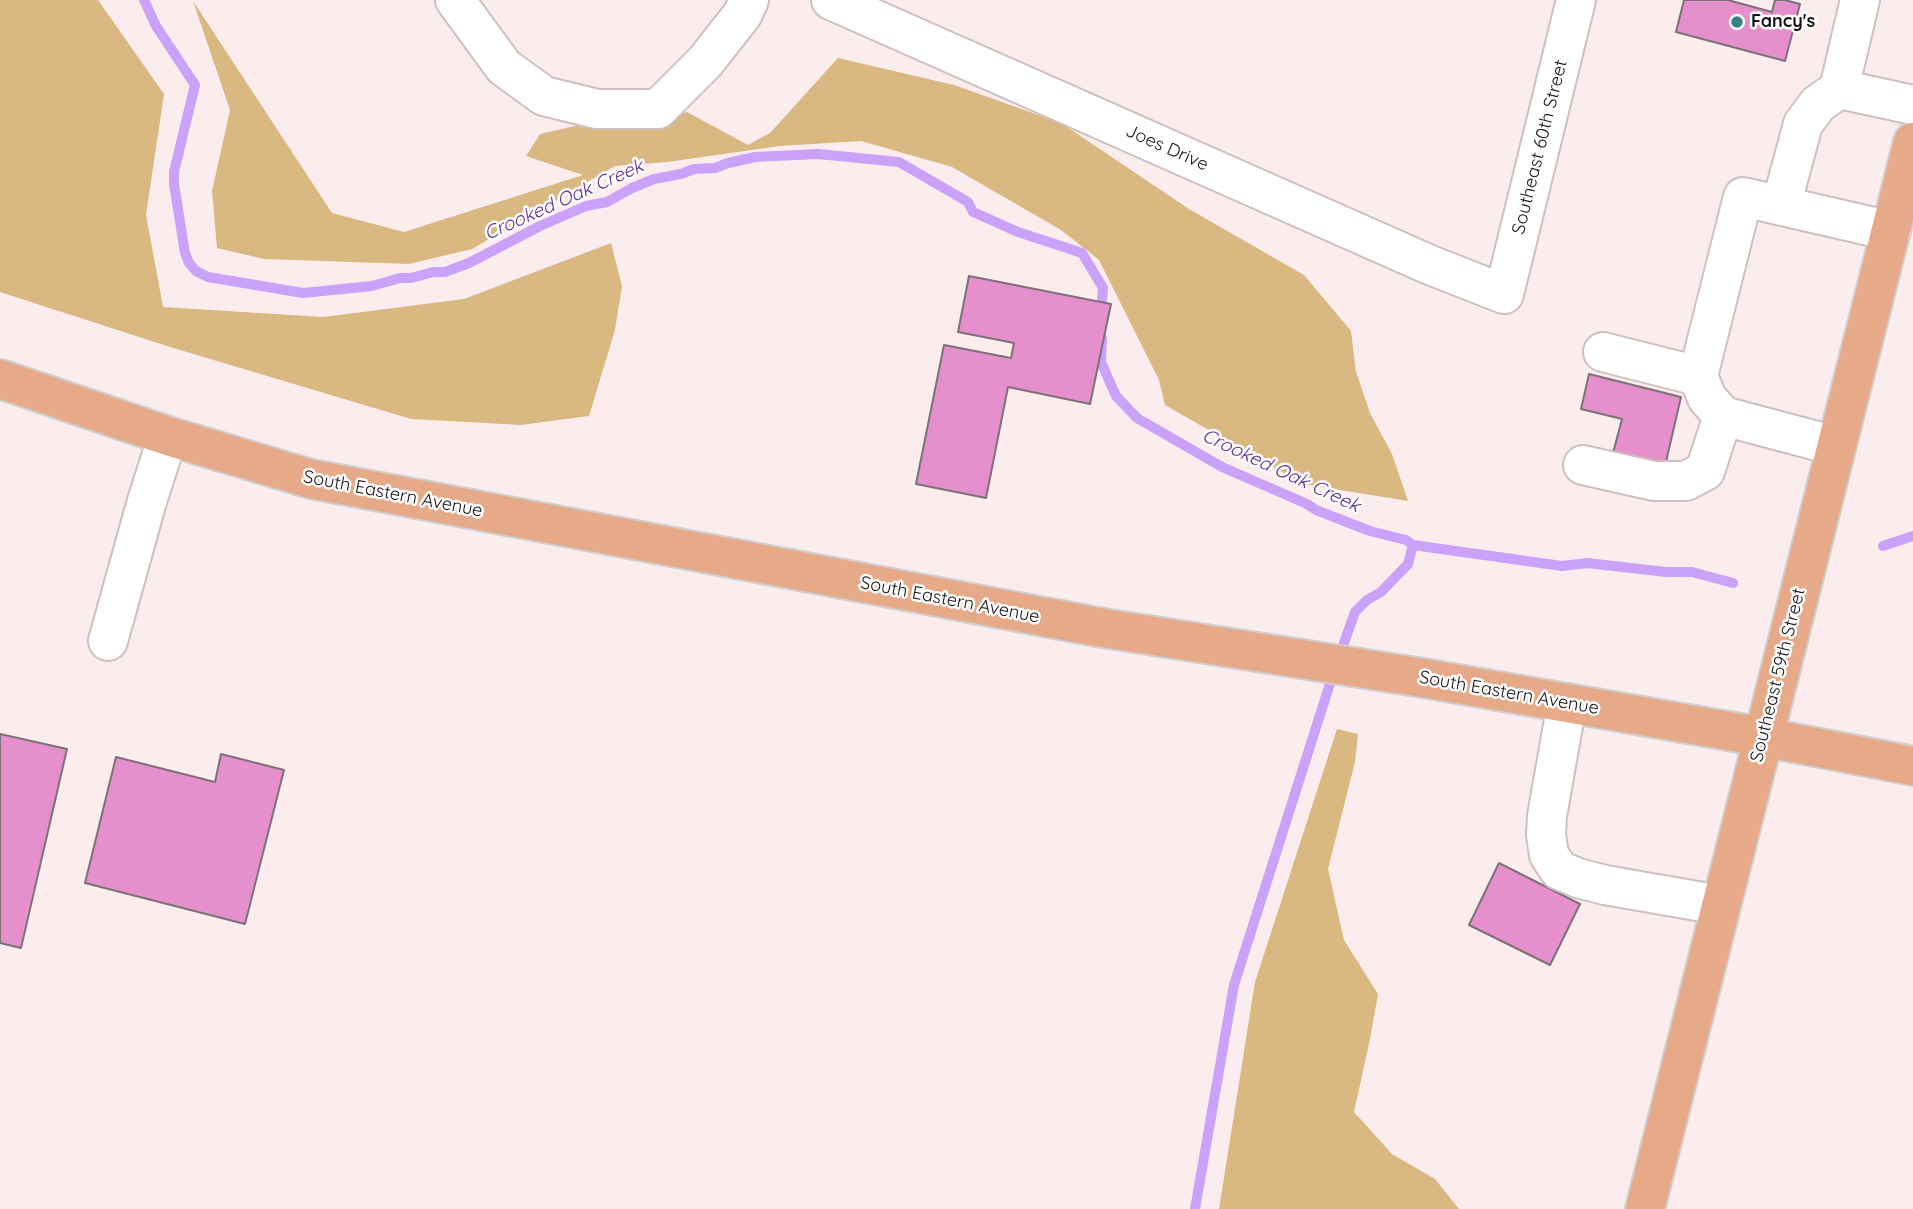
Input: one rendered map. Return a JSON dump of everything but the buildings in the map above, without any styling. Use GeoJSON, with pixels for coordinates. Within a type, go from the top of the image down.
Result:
{"type":"FeatureCollection","features":[{"type":"Feature","properties":{"kind":"main road","name":"Southeast 59th Street"},"geometry":{"type":"LineString","coordinates":[[1645,1209],[1912,153]]}},
{"type":"Feature","properties":{"kind":"main road","name":"South Eastern Avenue"},"geometry":{"type":"LineString","coordinates":[[0,379],[168,436],[311,479],[1102,628],[1417,677],[1913,766]]}},
{"type":"Feature","properties":{"kind":"street"},"geometry":{"type":"LineString","coordinates":[[455,0],[504,67],[544,96],[597,109],[658,109],[705,62],[742,15],[749,0]]}},
{"type":"Feature","properties":{"kind":"street","name":"Joes Drive"},"geometry":{"type":"LineString","coordinates":[[831,0],[1430,265],[1504,294]]}},
{"type":"Feature","properties":{"kind":"street","name":"Southeast 60th Street"},"geometry":{"type":"LineString","coordinates":[[1504,294],[1576,0]]}},
{"type":"Feature","properties":{"kind":"street"},"geometry":{"type":"LineString","coordinates":[[1781,206],[1803,124],[1818,104],[1839,89],[1860,0]]}},
{"type":"Feature","properties":{"kind":"street"},"geometry":{"type":"LineString","coordinates":[[1839,89],[1913,105]]}},
{"type":"Feature","properties":{"kind":"street"},"geometry":{"type":"LineString","coordinates":[[1836,446],[1723,416],[1707,398],[1698,376],[1743,197],[1891,231]]}},
{"type":"Feature","properties":{"kind":"street"},"geometry":{"type":"LineString","coordinates":[[1603,352],[1698,376]]}},
{"type":"Feature","properties":{"kind":"street"},"geometry":{"type":"LineString","coordinates":[[1583,465],[1654,481],[1686,481],[1705,471],[1723,416]]}},
{"type":"Feature","properties":{"kind":"street"},"geometry":{"type":"LineString","coordinates":[[108,641],[168,436]]}},
{"type":"Feature","properties":{"kind":"street"},"geometry":{"type":"LineString","coordinates":[[1567,703],[1546,835],[1549,855],[1559,870],[1605,885],[1720,905]]}},
{"type":"Feature","properties":{"kind":"shaded area"},"geometry":{"type":"Polygon","coordinates":[[[0,0],[98,0],[164,94],[146,215],[163,307],[323,317],[464,299],[611,243],[622,286],[615,330],[589,416],[521,425],[411,419],[170,347],[0,292],[0,0]]]}},
{"type":"Feature","properties":{"kind":"shaded area"},"geometry":{"type":"Polygon","coordinates":[[[193,1],[332,213],[404,232],[583,175],[526,156],[540,134],[593,122],[638,124],[687,112],[748,145],[770,133],[838,58],[954,85],[1061,123],[1189,209],[1304,275],[1351,331],[1356,372],[1370,413],[1392,454],[1408,501],[1303,484],[1165,405],[1159,380],[1099,260],[1061,230],[952,167],[861,141],[780,146],[667,162],[615,166],[472,249],[409,264],[264,259],[217,248],[212,191],[230,110],[193,1]]]}},
{"type":"Feature","properties":{"kind":"shaded area"},"geometry":{"type":"Polygon","coordinates":[[[1337,729],[1358,734],[1355,762],[1328,869],[1344,940],[1378,994],[1354,1112],[1392,1154],[1435,1179],[1459,1209],[1219,1209],[1255,982],[1337,729]]]}},
{"type":"Feature","properties":{"kind":"waterway","name":"Crooked Oak Creek"},"geometry":{"type":"LineString","coordinates":[[144,0],[156,26],[195,85],[174,172],[174,184],[185,253],[196,271],[208,277],[303,293],[372,286],[400,278],[445,272],[469,263],[540,226],[586,206],[607,202],[654,179],[694,169],[715,168],[755,157],[818,154],[899,162],[968,202],[973,212],[1018,232],[1082,253],[1103,288],[1101,312]]}},
{"type":"Feature","properties":{"kind":"waterway","name":"Crooked Oak Creek"},"geometry":{"type":"LineString","coordinates":[[1102,338],[1101,362],[1116,396],[1137,418],[1222,467],[1316,510],[1370,531],[1406,540],[1413,545],[1562,566],[1587,563],[1666,572],[1692,572],[1733,583]]}},
{"type":"Feature","properties":{"kind":"waterway","name":"Crooked Oak Creek"},"geometry":{"type":"LineString","coordinates":[[1883,546],[1913,536]]}},
{"type":"Feature","properties":{"kind":"waterway"},"geometry":{"type":"LineString","coordinates":[[1339,657],[1355,612],[1367,600],[1381,592],[1408,564],[1413,545]]}},
{"type":"Feature","properties":{"kind":"waterway"},"geometry":{"type":"LineString","coordinates":[[1195,1209],[1234,985],[1334,671]]}},
{"type":"Feature","properties":{"kind":"place","name":"Fancy's"},"geometry":{"type":"Point","coordinates":[1737,22]}}]}
